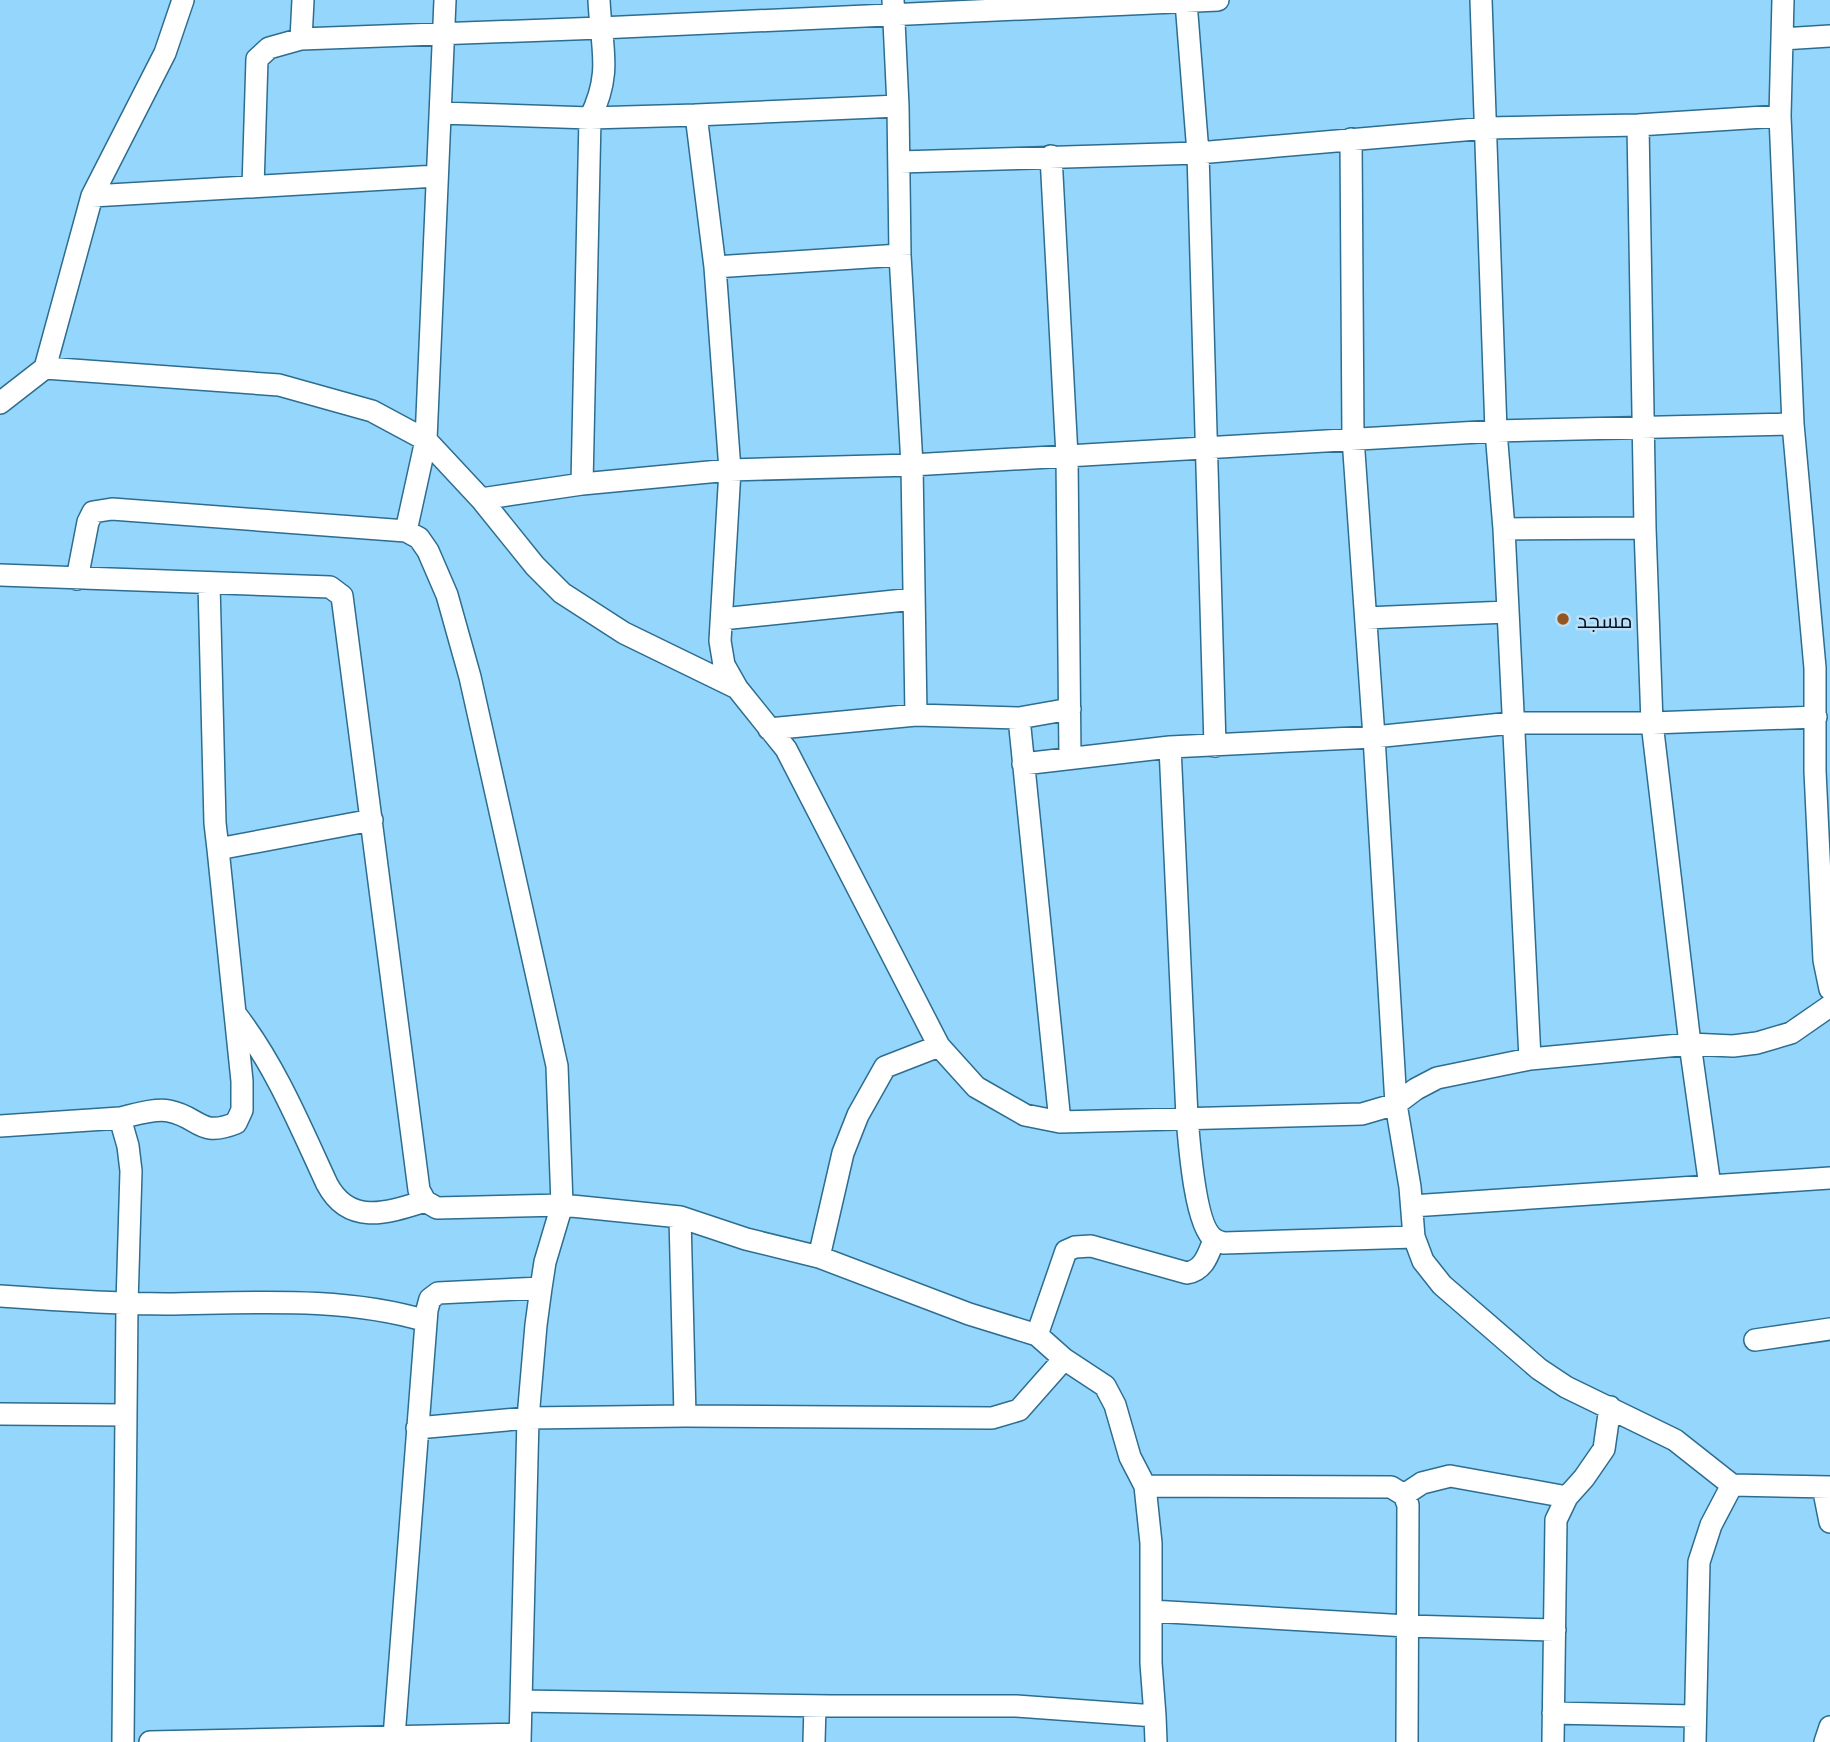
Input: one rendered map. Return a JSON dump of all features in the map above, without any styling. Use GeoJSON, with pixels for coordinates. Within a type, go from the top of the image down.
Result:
{"type":"FeatureCollection","features":[{"type":"Feature","properties":{"kind":"street"},"geometry":{"type":"LineString","coordinates":[[0,403],[45,368],[92,196],[165,53],[183,0]]}},
{"type":"Feature","properties":{"kind":"street"},"geometry":{"type":"LineString","coordinates":[[301,39],[303,0]]}},
{"type":"Feature","properties":{"kind":"street"},"geometry":{"type":"LineString","coordinates":[[406,531],[425,440],[445,0]]}},
{"type":"Feature","properties":{"kind":"street"},"geometry":{"type":"LineString","coordinates":[[582,484],[590,118],[600,98],[606,68],[599,0]]}},
{"type":"Feature","properties":{"kind":"street"},"geometry":{"type":"LineString","coordinates":[[253,187],[257,59],[269,48],[301,39],[600,28],[894,7],[1218,0]]}},
{"type":"Feature","properties":{"kind":"street"},"geometry":{"type":"LineString","coordinates":[[1481,0],[1496,431],[1504,528],[1530,1059]]}},
{"type":"Feature","properties":{"kind":"street"},"geometry":{"type":"LineString","coordinates":[[1783,0],[1780,116],[1793,424],[1823,667],[1816,717],[1815,771],[1824,960],[1830,989]]}},
{"type":"Feature","properties":{"kind":"street"},"geometry":{"type":"LineString","coordinates":[[1186,2],[1198,153],[1215,746]]}},
{"type":"Feature","properties":{"kind":"street"},"geometry":{"type":"LineString","coordinates":[[894,7],[900,162],[900,255],[912,464],[916,715]]}},
{"type":"Feature","properties":{"kind":"street"},"geometry":{"type":"LineString","coordinates":[[1782,39],[1830,36]]}},
{"type":"Feature","properties":{"kind":"street"},"geometry":{"type":"LineString","coordinates":[[441,113],[590,118],[696,116],[898,106]]}},
{"type":"Feature","properties":{"kind":"street"},"geometry":{"type":"LineString","coordinates":[[696,116],[715,267],[730,470],[720,641],[724,665],[737,688],[786,749],[939,1046],[976,1087],[1025,1115],[1060,1122],[1362,1114],[1396,1104],[1437,1078],[1530,1059],[1690,1044],[1733,1046],[1777,1038],[1791,1033],[1830,1006]]}},
{"type":"Feature","properties":{"kind":"street"},"geometry":{"type":"LineString","coordinates":[[900,162],[1198,153],[1487,128],[1638,125],[1780,116]]}},
{"type":"Feature","properties":{"kind":"street"},"geometry":{"type":"LineString","coordinates":[[1638,125],[1645,528],[1652,723],[1690,1044],[1710,1186]]}},
{"type":"Feature","properties":{"kind":"street"},"geometry":{"type":"LineString","coordinates":[[1351,139],[1353,438],[1396,1104],[1412,1206],[1414,1237],[1423,1261],[1442,1285],[1539,1369],[1566,1387],[1675,1440],[1732,1485],[1826,1487],[1830,1522]]}},
{"type":"Feature","properties":{"kind":"street"},"geometry":{"type":"LineString","coordinates":[[1051,156],[1067,456],[1070,757]]}},
{"type":"Feature","properties":{"kind":"street"},"geometry":{"type":"LineString","coordinates":[[92,196],[437,176]]}},
{"type":"Feature","properties":{"kind":"street"},"geometry":{"type":"LineString","coordinates":[[715,267],[900,255]]}},
{"type":"Feature","properties":{"kind":"street"},"geometry":{"type":"LineString","coordinates":[[45,368],[279,385],[372,411],[425,440],[481,499],[535,566],[562,593],[624,633],[737,688]]}},
{"type":"Feature","properties":{"kind":"street"},"geometry":{"type":"LineString","coordinates":[[481,499],[582,484],[730,470],[912,464],[1496,431],[1793,424]]}},
{"type":"Feature","properties":{"kind":"street"},"geometry":{"type":"LineString","coordinates":[[77,579],[88,522],[93,512],[111,509],[406,531],[419,538],[428,551],[447,595],[473,691],[557,1066],[562,1205],[545,1262],[528,1418],[520,1738],[394,1737],[150,1742]]}},
{"type":"Feature","properties":{"kind":"street"},"geometry":{"type":"LineString","coordinates":[[1504,528],[1645,528]]}},
{"type":"Feature","properties":{"kind":"street"},"geometry":{"type":"LineString","coordinates":[[0,575],[330,587],[342,596],[419,1190],[425,1202],[437,1208],[562,1205],[680,1217],[746,1240],[819,1257],[969,1314],[1037,1335],[1064,1359],[1105,1386],[1115,1405],[1129,1457],[1144,1486],[1151,1543],[1156,1742]]}},
{"type":"Feature","properties":{"kind":"street"},"geometry":{"type":"LineString","coordinates":[[0,1126],[120,1118],[167,1111],[200,1126],[219,1130],[236,1123],[242,1110],[236,1015],[215,823],[209,583]]}},
{"type":"Feature","properties":{"kind":"street"},"geometry":{"type":"LineString","coordinates":[[722,619],[914,599]]}},
{"type":"Feature","properties":{"kind":"street"},"geometry":{"type":"LineString","coordinates":[[1366,618],[1507,612]]}},
{"type":"Feature","properties":{"kind":"street"},"geometry":{"type":"LineString","coordinates":[[769,729],[916,715],[1018,718],[1070,709]]}},
{"type":"Feature","properties":{"kind":"street"},"geometry":{"type":"LineString","coordinates":[[1023,764],[1170,747],[1374,737],[1512,723],[1652,723],[1816,717]]}},
{"type":"Feature","properties":{"kind":"street"},"geometry":{"type":"LineString","coordinates":[[1018,718],[1060,1122]]}},
{"type":"Feature","properties":{"kind":"street"},"geometry":{"type":"LineString","coordinates":[[1170,747],[1187,1117],[1193,1177],[1208,1232],[1214,1240],[1224,1242],[1414,1237]]}},
{"type":"Feature","properties":{"kind":"street"},"geometry":{"type":"LineString","coordinates":[[218,849],[372,820]]}},
{"type":"Feature","properties":{"kind":"street"},"geometry":{"type":"LineString","coordinates":[[236,1015],[271,1066],[327,1184],[339,1201],[357,1212],[366,1213],[380,1213],[425,1202]]}},
{"type":"Feature","properties":{"kind":"street"},"geometry":{"type":"LineString","coordinates":[[819,1257],[843,1153],[858,1115],[885,1067],[939,1046]]}},
{"type":"Feature","properties":{"kind":"street"},"geometry":{"type":"LineString","coordinates":[[120,1118],[128,1146],[131,1171],[127,1304],[123,1742]]}},
{"type":"Feature","properties":{"kind":"street"},"geometry":{"type":"LineString","coordinates":[[1412,1206],[1830,1178]]}},
{"type":"Feature","properties":{"kind":"street"},"geometry":{"type":"LineString","coordinates":[[680,1217],[685,1416]]}},
{"type":"Feature","properties":{"kind":"street"},"geometry":{"type":"LineString","coordinates":[[1037,1335],[1066,1251],[1075,1247],[1091,1246],[1187,1273],[1202,1266],[1214,1240]]}},
{"type":"Feature","properties":{"kind":"street"},"geometry":{"type":"LineString","coordinates":[[394,1737],[417,1428],[430,1299],[438,1293],[541,1288]]}},
{"type":"Feature","properties":{"kind":"street"},"geometry":{"type":"LineString","coordinates":[[0,1296],[127,1304],[316,1305],[397,1312],[426,1321]]}},
{"type":"Feature","properties":{"kind":"street"},"geometry":{"type":"LineString","coordinates":[[1755,1340],[1830,1329]]}},
{"type":"Feature","properties":{"kind":"street"},"geometry":{"type":"LineString","coordinates":[[417,1428],[528,1418],[992,1418],[1019,1410],[1064,1359]]}},
{"type":"Feature","properties":{"kind":"street"},"geometry":{"type":"LineString","coordinates":[[1553,1742],[1556,1520],[1567,1497],[1584,1478],[1604,1448],[1610,1407]]}},
{"type":"Feature","properties":{"kind":"street"},"geometry":{"type":"LineString","coordinates":[[0,1414],[126,1415]]}},
{"type":"Feature","properties":{"kind":"street"},"geometry":{"type":"LineString","coordinates":[[1404,1494],[1422,1483],[1450,1476],[1567,1497]]}},
{"type":"Feature","properties":{"kind":"street"},"geometry":{"type":"LineString","coordinates":[[1695,1742],[1699,1562],[1711,1525],[1732,1485]]}},
{"type":"Feature","properties":{"kind":"street"},"geometry":{"type":"LineString","coordinates":[[1144,1486],[1391,1487],[1404,1494],[1408,1505],[1407,1742]]}},
{"type":"Feature","properties":{"kind":"street"},"geometry":{"type":"LineString","coordinates":[[1151,1611],[1407,1626],[1555,1630]]}},
{"type":"Feature","properties":{"kind":"street"},"geometry":{"type":"LineString","coordinates":[[521,1701],[1016,1706],[1154,1716]]}},
{"type":"Feature","properties":{"kind":"street"},"geometry":{"type":"LineString","coordinates":[[814,1742],[815,1706]]}},
{"type":"Feature","properties":{"kind":"street"},"geometry":{"type":"LineString","coordinates":[[1553,1713],[1694,1716]]}},
{"type":"Feature","properties":{"kind":"street"},"geometry":{"type":"LineString","coordinates":[[1825,1742],[1830,1727]]}},
{"type":"Feature","properties":{"kind":"place","name":"مسجد"},"geometry":{"type":"Point","coordinates":[1563,619]}}]}
